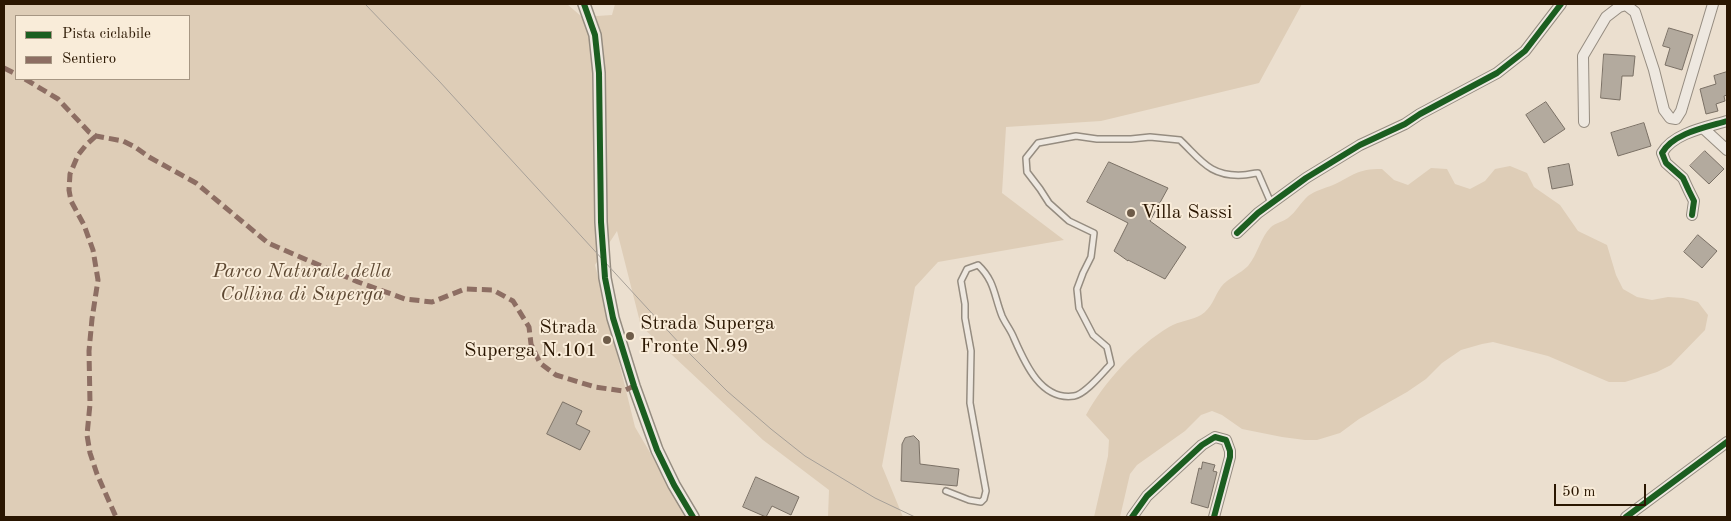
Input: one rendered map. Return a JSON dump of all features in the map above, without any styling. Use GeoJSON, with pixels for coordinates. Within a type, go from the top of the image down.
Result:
{"type":"FeatureCollection","features":[{"type":"Feature","properties":{"kind":"street"},"geometry":{"type":"LineString","coordinates":[[584,4],[595,35],[599,73],[601,222],[605,278],[613,318],[634,386],[657,450],[674,485],[693,517]]}},
{"type":"Feature","properties":{"kind":"street"},"geometry":{"type":"LineString","coordinates":[[1237,233],[1271,203],[1360,144],[1405,124],[1497,73],[1525,50],[1561,4]]}},
{"type":"Feature","properties":{"kind":"street"},"geometry":{"type":"LineString","coordinates":[[1584,122],[1583,56],[1606,17],[1619,7],[1626,6],[1635,12],[1654,70],[1664,110],[1670,118],[1676,118],[1681,110],[1713,4]]}},
{"type":"Feature","properties":{"kind":"street"},"geometry":{"type":"LineString","coordinates":[[1692,215],[1694,201],[1692,196],[1683,178],[1666,164],[1662,153],[1666,146],[1692,131],[1727,121]]}},
{"type":"Feature","properties":{"kind":"street"},"geometry":{"type":"LineString","coordinates":[[1703,128],[1727,150]]}},
{"type":"Feature","properties":{"kind":"street"},"geometry":{"type":"LineString","coordinates":[[1132,517],[1147,496],[1202,445],[1215,437],[1226,440],[1230,451],[1214,517]]}},
{"type":"Feature","properties":{"kind":"street"},"geometry":{"type":"LineString","coordinates":[[1626,517],[1727,442]]}},
{"type":"Feature","properties":{"kind":"lane"},"geometry":{"type":"LineString","coordinates":[[946,491],[969,500],[981,502],[986,491],[970,403],[972,351],[964,318],[965,304],[961,281],[966,269],[978,265],[988,274],[995,290],[1002,316],[1022,357],[1031,374],[1047,389],[1061,395],[1075,396],[1092,384],[1111,364],[1108,347],[1092,335],[1079,308],[1077,290],[1091,257],[1094,233],[1068,221],[1049,203],[1027,172],[1026,158],[1038,143],[1076,136],[1097,139],[1150,137],[1180,140],[1200,162],[1211,170],[1242,175],[1258,174],[1271,203]]}},
{"type":"Feature","properties":{"kind":"green space","name":"Parco Naturale della Collina di Superga"},"geometry":{"type":"Polygon","coordinates":[[[4,4],[567,4],[582,17],[612,15],[615,4],[1302,4],[1259,83],[1101,121],[1006,127],[1002,193],[1064,240],[938,262],[915,287],[882,466],[903,517],[828,517],[829,490],[763,440],[641,326],[617,231],[595,265],[635,427],[682,507],[690,517],[4,517],[4,4]]]}},
{"type":"Feature","properties":{"kind":"green space"},"geometry":{"type":"Polygon","coordinates":[[[1510,166],[1527,173],[1534,187],[1560,205],[1578,231],[1607,245],[1616,275],[1623,289],[1637,297],[1652,300],[1668,297],[1698,302],[1708,315],[1705,330],[1671,365],[1657,372],[1625,382],[1609,382],[1548,356],[1493,342],[1461,350],[1407,392],[1359,419],[1340,433],[1317,440],[1282,437],[1242,429],[1222,415],[1212,411],[1201,415],[1185,431],[1137,465],[1130,474],[1120,517],[1094,517],[1108,456],[1109,440],[1086,415],[1093,403],[1122,366],[1145,344],[1169,327],[1197,317],[1205,312],[1224,284],[1248,266],[1271,227],[1284,221],[1294,213],[1305,198],[1356,173],[1373,169],[1382,169],[1394,180],[1408,185],[1431,168],[1447,169],[1455,184],[1470,189],[1485,181],[1495,169],[1510,166]]]}},
{"type":"Feature","properties":{"kind":"building"},"geometry":{"type":"Polygon","coordinates":[[[1669,28],[1693,35],[1682,70],[1665,65],[1670,48],[1663,46],[1669,28]]]}},
{"type":"Feature","properties":{"kind":"building"},"geometry":{"type":"Polygon","coordinates":[[[1604,54],[1635,56],[1633,76],[1622,76],[1620,100],[1601,98],[1604,54]]]}},
{"type":"Feature","properties":{"kind":"building"},"geometry":{"type":"Polygon","coordinates":[[[1727,72],[1727,95],[1724,96],[1725,101],[1716,104],[1718,111],[1706,114],[1700,89],[1716,84],[1714,76],[1727,72]]]}},
{"type":"Feature","properties":{"kind":"building"},"geometry":{"type":"Polygon","coordinates":[[[1546,102],[1565,129],[1544,143],[1526,115],[1546,102]]]}},
{"type":"Feature","properties":{"kind":"building"},"geometry":{"type":"Polygon","coordinates":[[[1644,123],[1651,146],[1618,156],[1611,133],[1644,123]]]}},
{"type":"Feature","properties":{"kind":"building"},"geometry":{"type":"Polygon","coordinates":[[[1705,151],[1724,169],[1709,184],[1690,166],[1705,151]]]}},
{"type":"Feature","properties":{"kind":"building","name":"Villa Sassi"},"geometry":{"type":"Polygon","coordinates":[[[1109,162],[1168,188],[1150,221],[1186,247],[1165,279],[1128,261],[1114,251],[1128,223],[1087,202],[1109,162]]]}},
{"type":"Feature","properties":{"kind":"building"},"geometry":{"type":"Polygon","coordinates":[[[1569,164],[1573,185],[1552,189],[1548,168],[1569,164]]]}},
{"type":"Feature","properties":{"kind":"building"},"geometry":{"type":"Polygon","coordinates":[[[1698,235],[1717,251],[1702,268],[1684,252],[1698,235]]]}},
{"type":"Feature","properties":{"kind":"building"},"geometry":{"type":"Polygon","coordinates":[[[563,402],[582,411],[576,424],[590,431],[580,450],[547,434],[563,402]]]}},
{"type":"Feature","properties":{"kind":"building"},"geometry":{"type":"Polygon","coordinates":[[[914,436],[919,441],[920,464],[959,469],[957,486],[901,481],[902,444],[905,438],[914,436]]]}},
{"type":"Feature","properties":{"kind":"building"},"geometry":{"type":"Polygon","coordinates":[[[1203,462],[1215,465],[1213,471],[1217,472],[1208,508],[1191,503],[1199,468],[1201,469],[1203,462]]]}},
{"type":"Feature","properties":{"kind":"building"},"geometry":{"type":"Polygon","coordinates":[[[756,477],[799,497],[791,515],[772,506],[766,517],[743,507],[756,477]]]}},
{"type":"Feature","properties":{"kind":"tram line"},"geometry":{"type":"LineString","coordinates":[[365,4],[439,81],[681,345],[727,391],[805,456],[875,498],[915,517]]}},
{"type":"Feature","properties":{"kind":"marked path"},"geometry":{"type":"LineString","coordinates":[[4,68],[15,74]]}},
{"type":"Feature","properties":{"kind":"marked path"},"geometry":{"type":"LineString","coordinates":[[27,80],[58,99],[89,132],[96,136],[123,141],[196,183],[268,243],[358,282],[405,299],[432,302],[465,289],[493,290],[513,301],[529,327],[531,344],[540,363],[556,375],[595,387],[623,391],[634,386]]}},
{"type":"Feature","properties":{"kind":"marked path"},"geometry":{"type":"LineString","coordinates":[[96,136],[78,155],[70,174],[69,190],[71,201],[84,225],[93,250],[98,280],[89,351],[90,404],[87,435],[90,453],[97,474],[116,517]]}},
{"type":"Feature","properties":{"kind":"cycle path"},"geometry":{"type":"LineString","coordinates":[[584,4],[595,35],[599,73],[601,222],[605,278],[613,318],[634,386],[657,450],[674,485],[693,517]]}},
{"type":"Feature","properties":{"kind":"cycle path"},"geometry":{"type":"LineString","coordinates":[[1237,233],[1258,213],[1306,178],[1360,145],[1405,124],[1497,73],[1525,51],[1561,4]]}},
{"type":"Feature","properties":{"kind":"cycle path"},"geometry":{"type":"LineString","coordinates":[[1692,215],[1694,201],[1683,178],[1666,163],[1662,153],[1674,140],[1682,136],[1701,128],[1727,121]]}},
{"type":"Feature","properties":{"kind":"cycle path"},"geometry":{"type":"LineString","coordinates":[[1132,517],[1147,496],[1202,445],[1215,437],[1226,440],[1230,457],[1214,517]]}},
{"type":"Feature","properties":{"kind":"cycle path"},"geometry":{"type":"LineString","coordinates":[[1626,517],[1727,442]]}},
{"type":"Feature","properties":{"kind":"place","name":"Villa Sassi"},"geometry":{"type":"Point","coordinates":[1131,213]}},
{"type":"Feature","properties":{"kind":"place","name":"Strada Superga Fronte N.99"},"geometry":{"type":"Point","coordinates":[630,336]}},
{"type":"Feature","properties":{"kind":"place","name":"Strada Superga N.101"},"geometry":{"type":"Point","coordinates":[607,340]}}]}
